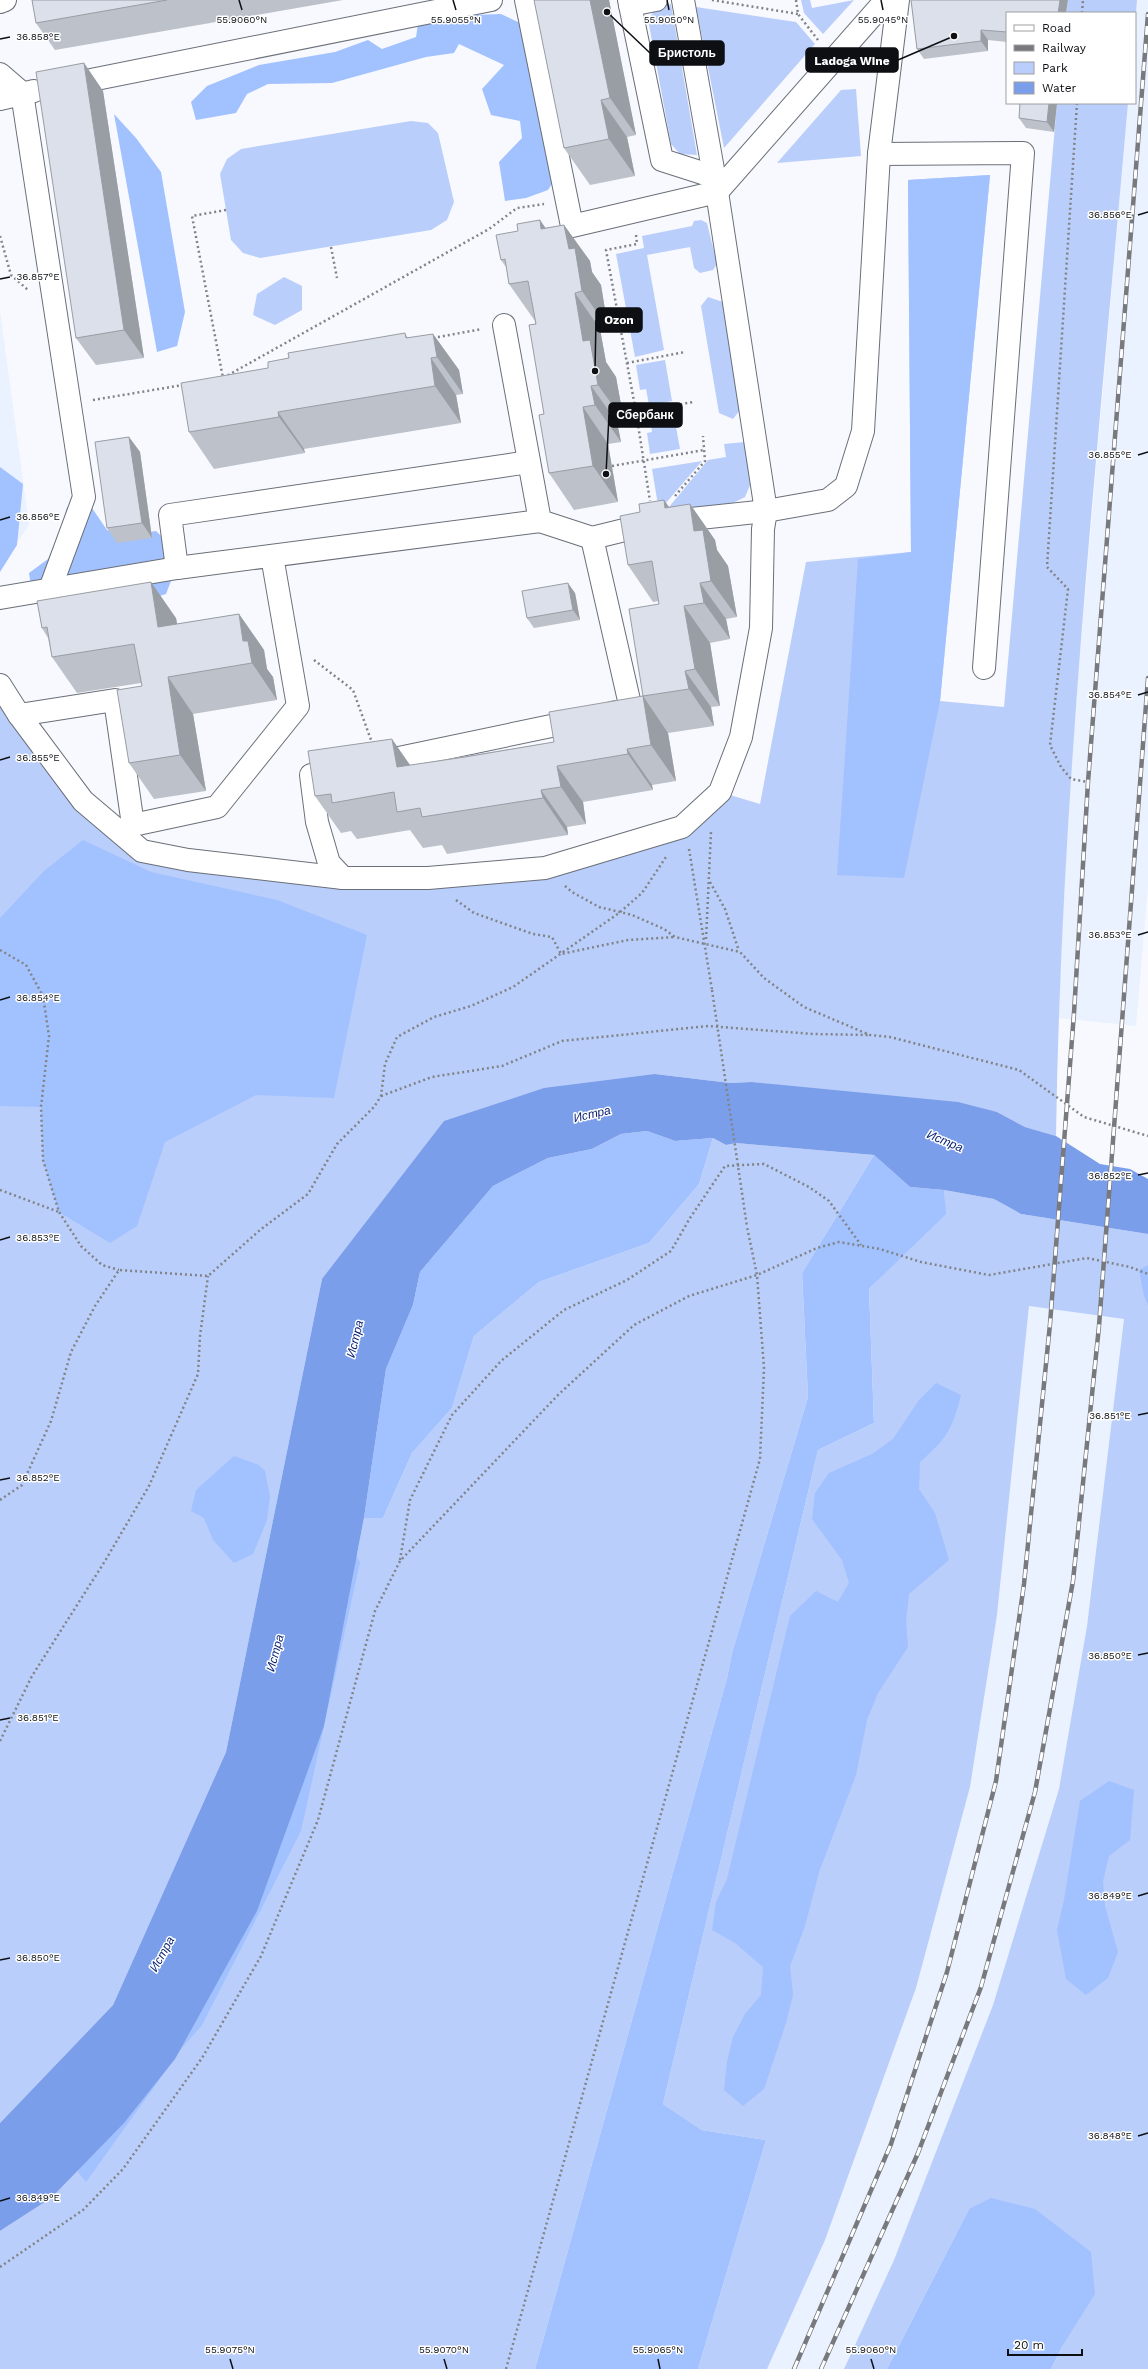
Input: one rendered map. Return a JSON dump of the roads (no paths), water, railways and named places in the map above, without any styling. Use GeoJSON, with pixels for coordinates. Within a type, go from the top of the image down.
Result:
{"type":"FeatureCollection","features":[{"type":"Feature","properties":{"kind":"street"},"geometry":{"type":"LineString","coordinates":[[0,2],[5,0]]}},
{"type":"Feature","properties":{"kind":"street"},"geometry":{"type":"LineString","coordinates":[[0,99],[22,93],[491,0]]}},
{"type":"Feature","properties":{"kind":"street"},"geometry":{"type":"LineString","coordinates":[[526,0],[572,226],[716,185],[886,0]]}},
{"type":"Feature","properties":{"kind":"street"},"geometry":{"type":"LineString","coordinates":[[656,0],[629,3],[662,160],[716,185]]}},
{"type":"Feature","properties":{"kind":"street"},"geometry":{"type":"LineString","coordinates":[[0,685],[19,715],[83,801],[142,851],[188,860],[343,878],[428,878],[546,868],[682,827],[720,792],[741,737],[761,628],[763,530],[766,510],[716,185],[683,0]]}},
{"type":"Feature","properties":{"kind":"street"},"geometry":{"type":"LineString","coordinates":[[0,598],[177,568],[540,521],[592,538],[653,523],[766,510],[828,500],[846,486],[863,431],[879,154],[898,0]]}},
{"type":"Feature","properties":{"kind":"street"},"geometry":{"type":"LineString","coordinates":[[0,74],[22,93],[84,497],[50,590]]}},
{"type":"Feature","properties":{"kind":"street"},"geometry":{"type":"LineString","coordinates":[[879,154],[1023,153],[984,668]]}},
{"type":"Feature","properties":{"kind":"street"},"geometry":{"type":"LineString","coordinates":[[504,325],[540,521]]}},
{"type":"Feature","properties":{"kind":"street"},"geometry":{"type":"LineString","coordinates":[[177,568],[170,515],[529,462]]}},
{"type":"Feature","properties":{"kind":"street"},"geometry":{"type":"LineString","coordinates":[[343,878],[329,863],[317,822],[310,775],[631,709],[592,538]]}},
{"type":"Feature","properties":{"kind":"street"},"geometry":{"type":"LineString","coordinates":[[133,825],[217,807],[298,706],[272,556]]}},
{"type":"Feature","properties":{"kind":"street"},"geometry":{"type":"LineString","coordinates":[[19,715],[115,700],[133,825],[142,851]]}},
{"type":"Feature","properties":{"kind":"water","name":"Истра"},"geometry":{"type":"Polygon","coordinates":[[[655,1074],[730,1083],[752,1082],[958,1102],[997,1112],[1025,1127],[1056,1136],[1100,1164],[1130,1169],[1148,1179],[1148,1234],[1021,1214],[994,1199],[944,1190],[910,1187],[874,1155],[736,1143],[726,1145],[713,1138],[675,1141],[647,1131],[621,1134],[592,1149],[548,1158],[493,1186],[420,1272],[413,1305],[386,1369],[364,1518],[324,1726],[257,1911],[175,2059],[124,2123],[51,2198],[0,2231],[0,2123],[113,2005],[226,1752],[322,1279],[444,1121],[544,1088],[655,1074]]]}},
{"type":"Feature","properties":{"kind":"railway"},"geometry":{"type":"LineString","coordinates":[[794,2369],[891,2144],[947,1972],[996,1781],[1024,1584],[1050,1324],[1074,1013],[1088,782],[1148,14]]}},
{"type":"Feature","properties":{"kind":"railway"},"geometry":{"type":"LineString","coordinates":[[821,2369],[918,2153],[981,1987],[1035,1792],[1073,1581],[1099,1326],[1148,678]]}},
{"type":"Feature","properties":{"kind":"place","name":"Бристоль"},"geometry":{"type":"Point","coordinates":[607,12]}},
{"type":"Feature","properties":{"kind":"place","name":"Ladoga Wine"},"geometry":{"type":"Point","coordinates":[954,36]}},
{"type":"Feature","properties":{"kind":"place","name":"Ozon"},"geometry":{"type":"Point","coordinates":[595,371]}},
{"type":"Feature","properties":{"kind":"place","name":"Сбербанк"},"geometry":{"type":"Point","coordinates":[606,474]}}]}
